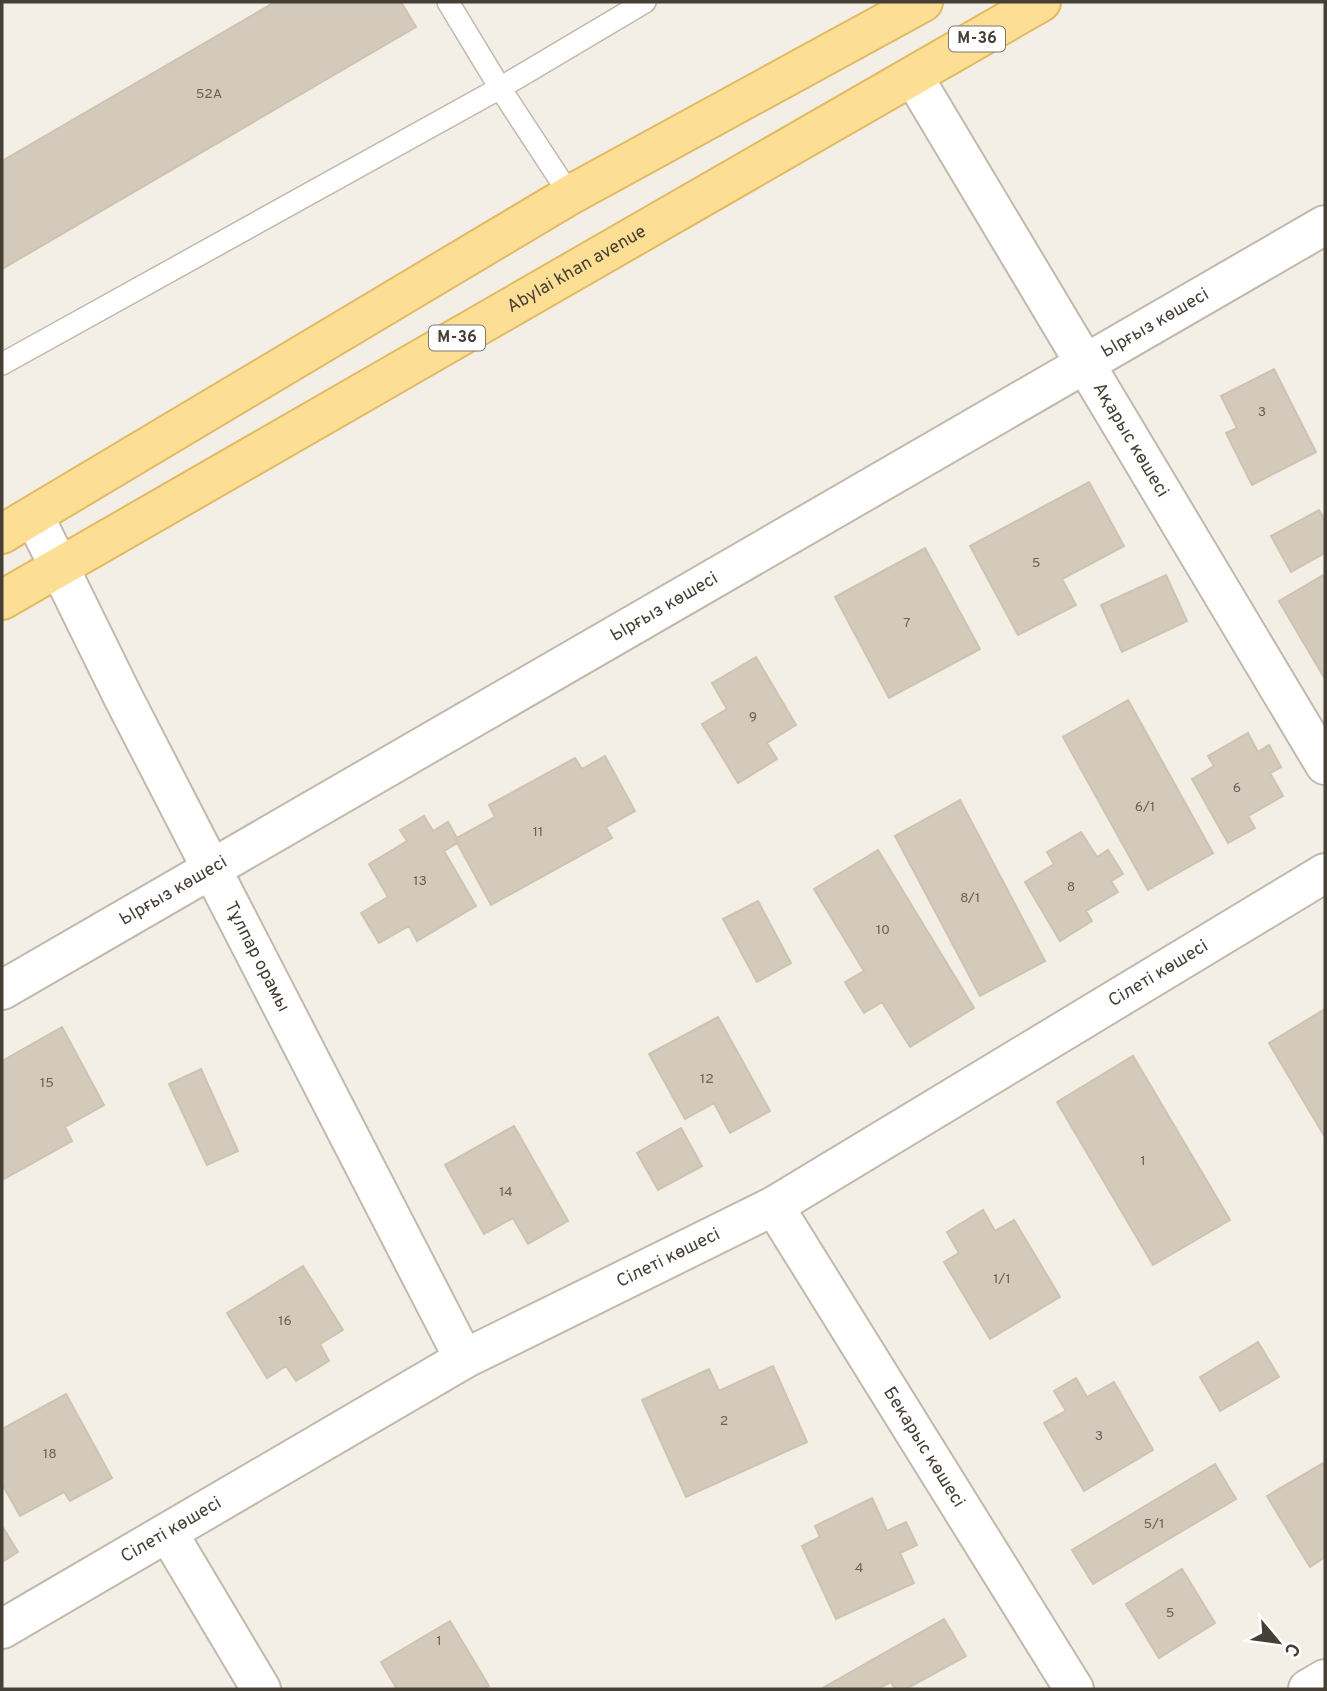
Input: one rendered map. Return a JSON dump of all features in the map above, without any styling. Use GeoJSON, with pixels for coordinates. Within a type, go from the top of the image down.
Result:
{"type":"FeatureCollection","features":[{"type":"Feature","properties":{"kind":"main road"},"geometry":{"type":"LineString","coordinates":[[18,525],[570,195],[896,13],[923,2]]}},
{"type":"Feature","properties":{"kind":"main road","name":"Abylai khan avenue"},"geometry":{"type":"LineString","coordinates":[[2,600],[1041,2]]}},
{"type":"Feature","properties":{"kind":"street","name":"Ақарыс көшесі"},"geometry":{"type":"LineString","coordinates":[[913,76],[1325,765]]}},
{"type":"Feature","properties":{"kind":"street","name":"Ырғыз көшесі"},"geometry":{"type":"LineString","coordinates":[[2,990],[1325,225]]}},
{"type":"Feature","properties":{"kind":"street","name":"Тұлпар орамы"},"geometry":{"type":"LineString","coordinates":[[18,525],[58,568],[464,1359]]}},
{"type":"Feature","properties":{"kind":"street","name":"Сілеті көшесі"},"geometry":{"type":"LineString","coordinates":[[2,1629],[464,1359],[774,1206],[1325,873]]}},
{"type":"Feature","properties":{"kind":"street","name":"Бекарыс көшесі"},"geometry":{"type":"LineString","coordinates":[[774,1206],[1074,1689]]}},
{"type":"Feature","properties":{"kind":"street"},"geometry":{"type":"LineString","coordinates":[[168,1533],[261,1689]]}},
{"type":"Feature","properties":{"kind":"street"},"geometry":{"type":"LineString","coordinates":[[1308,1689],[1325,1679]]}},
{"type":"Feature","properties":{"kind":"lane"},"geometry":{"type":"LineString","coordinates":[[448,2],[570,195]]}},
{"type":"Feature","properties":{"kind":"lane"},"geometry":{"type":"LineString","coordinates":[[2,364],[500,88],[645,2]]}},
{"type":"Feature","properties":{"kind":"building"},"geometry":{"type":"Polygon","coordinates":[[[275,2],[401,2],[416,27],[2,269],[2,161],[275,2]]]}},
{"type":"Feature","properties":{"kind":"building"},"geometry":{"type":"Polygon","coordinates":[[[1274,369],[1316,452],[1252,485],[1226,433],[1237,428],[1221,396],[1274,369]]]}},
{"type":"Feature","properties":{"kind":"building"},"geometry":{"type":"Polygon","coordinates":[[[1089,482],[1124,546],[1062,579],[1076,605],[1018,635],[970,546],[1089,482]]]}},
{"type":"Feature","properties":{"kind":"building"},"geometry":{"type":"Polygon","coordinates":[[[1319,510],[1325,520],[1325,553],[1291,572],[1271,536],[1319,510]]]}},
{"type":"Feature","properties":{"kind":"building"},"geometry":{"type":"Polygon","coordinates":[[[925,548],[980,649],[889,698],[835,597],[925,548]]]}},
{"type":"Feature","properties":{"kind":"building"},"geometry":{"type":"Polygon","coordinates":[[[1325,574],[1325,679],[1279,601],[1325,574]]]}},
{"type":"Feature","properties":{"kind":"building"},"geometry":{"type":"Polygon","coordinates":[[[1166,575],[1187,621],[1122,652],[1101,605],[1166,575]]]}},
{"type":"Feature","properties":{"kind":"building"},"geometry":{"type":"Polygon","coordinates":[[[756,657],[796,725],[767,743],[777,759],[738,783],[702,724],[727,709],[712,683],[756,657]]]}},
{"type":"Feature","properties":{"kind":"building"},"geometry":{"type":"Polygon","coordinates":[[[1128,700],[1213,853],[1148,890],[1063,737],[1128,700]]]}},
{"type":"Feature","properties":{"kind":"building"},"geometry":{"type":"Polygon","coordinates":[[[1248,733],[1258,752],[1269,745],[1281,767],[1270,773],[1283,796],[1248,816],[1255,828],[1228,843],[1192,779],[1214,766],[1208,756],[1248,733]]]}},
{"type":"Feature","properties":{"kind":"building"},"geometry":{"type":"Polygon","coordinates":[[[605,756],[635,811],[606,827],[612,838],[491,905],[455,839],[495,817],[489,805],[575,758],[582,769],[605,756]]]}},
{"type":"Feature","properties":{"kind":"building"},"geometry":{"type":"Polygon","coordinates":[[[960,800],[1045,961],[980,996],[895,836],[960,800]]]}},
{"type":"Feature","properties":{"kind":"building"},"geometry":{"type":"Polygon","coordinates":[[[424,816],[433,831],[448,822],[459,842],[444,851],[476,906],[417,941],[409,926],[379,943],[361,913],[388,897],[369,864],[407,841],[400,830],[424,816]]]}},
{"type":"Feature","properties":{"kind":"building"},"geometry":{"type":"Polygon","coordinates":[[[1081,832],[1097,857],[1108,850],[1123,874],[1111,881],[1118,892],[1086,911],[1092,921],[1060,941],[1025,882],[1054,864],[1047,852],[1081,832]]]}},
{"type":"Feature","properties":{"kind":"building"},"geometry":{"type":"Polygon","coordinates":[[[878,850],[974,1008],[910,1047],[882,1002],[864,1013],[845,982],[864,971],[814,889],[878,850]]]}},
{"type":"Feature","properties":{"kind":"building"},"geometry":{"type":"Polygon","coordinates":[[[758,901],[791,963],[757,982],[723,919],[758,901]]]}},
{"type":"Feature","properties":{"kind":"building"},"geometry":{"type":"Polygon","coordinates":[[[1325,1009],[1325,1137],[1269,1043],[1325,1009]]]}},
{"type":"Feature","properties":{"kind":"building"},"geometry":{"type":"Polygon","coordinates":[[[718,1017],[770,1111],[730,1133],[714,1103],[685,1119],[649,1054],[718,1017]]]}},
{"type":"Feature","properties":{"kind":"building"},"geometry":{"type":"Polygon","coordinates":[[[62,1027],[104,1105],[65,1127],[72,1141],[2,1180],[2,1061],[62,1027]]]}},
{"type":"Feature","properties":{"kind":"building"},"geometry":{"type":"Polygon","coordinates":[[[1133,1056],[1230,1220],[1153,1265],[1057,1102],[1133,1056]]]}},
{"type":"Feature","properties":{"kind":"building"},"geometry":{"type":"Polygon","coordinates":[[[201,1069],[238,1151],[207,1165],[169,1084],[201,1069]]]}},
{"type":"Feature","properties":{"kind":"building"},"geometry":{"type":"Polygon","coordinates":[[[514,1126],[568,1221],[528,1244],[513,1218],[484,1234],[445,1165],[514,1126]]]}},
{"type":"Feature","properties":{"kind":"building"},"geometry":{"type":"Polygon","coordinates":[[[681,1128],[702,1166],[658,1190],[637,1153],[681,1128]]]}},
{"type":"Feature","properties":{"kind":"building"},"geometry":{"type":"Polygon","coordinates":[[[983,1210],[995,1231],[1014,1220],[1060,1297],[990,1339],[944,1262],[959,1253],[947,1232],[983,1210]]]}},
{"type":"Feature","properties":{"kind":"building"},"geometry":{"type":"Polygon","coordinates":[[[303,1266],[343,1330],[320,1344],[329,1361],[296,1381],[286,1366],[267,1378],[227,1313],[303,1266]]]}},
{"type":"Feature","properties":{"kind":"building"},"geometry":{"type":"Polygon","coordinates":[[[1258,1342],[1279,1377],[1220,1411],[1200,1377],[1258,1342]]]}},
{"type":"Feature","properties":{"kind":"building"},"geometry":{"type":"Polygon","coordinates":[[[773,1366],[807,1442],[686,1497],[642,1400],[709,1369],[719,1391],[773,1366]]]}},
{"type":"Feature","properties":{"kind":"building"},"geometry":{"type":"Polygon","coordinates":[[[1076,1378],[1087,1397],[1114,1382],[1153,1450],[1084,1491],[1044,1423],[1066,1411],[1054,1391],[1076,1378]]]}},
{"type":"Feature","properties":{"kind":"building"},"geometry":{"type":"Polygon","coordinates":[[[66,1394],[112,1478],[70,1501],[64,1492],[20,1516],[2,1484],[2,1429],[66,1394]]]}},
{"type":"Feature","properties":{"kind":"building"},"geometry":{"type":"Polygon","coordinates":[[[1325,1462],[1325,1557],[1310,1567],[1267,1496],[1325,1462]]]}},
{"type":"Feature","properties":{"kind":"building"},"geometry":{"type":"Polygon","coordinates":[[[1215,1464],[1236,1499],[1093,1584],[1072,1550],[1215,1464]]]}},
{"type":"Feature","properties":{"kind":"building"},"geometry":{"type":"Polygon","coordinates":[[[872,1498],[887,1531],[906,1522],[917,1545],[900,1553],[914,1583],[836,1619],[802,1546],[820,1537],[815,1526],[872,1498]]]}},
{"type":"Feature","properties":{"kind":"building"},"geometry":{"type":"Polygon","coordinates":[[[2,1526],[18,1552],[2,1562],[2,1526]]]}},
{"type":"Feature","properties":{"kind":"building"},"geometry":{"type":"Polygon","coordinates":[[[1182,1569],[1215,1623],[1159,1658],[1126,1604],[1182,1569]]]}},
{"type":"Feature","properties":{"kind":"building"},"geometry":{"type":"Polygon","coordinates":[[[944,1619],[966,1656],[906,1689],[895,1689],[891,1682],[877,1689],[821,1689],[944,1619]]]}},
{"type":"Feature","properties":{"kind":"building"},"geometry":{"type":"Polygon","coordinates":[[[450,1621],[489,1686],[483,1689],[397,1689],[381,1662],[450,1621]]]}}]}
